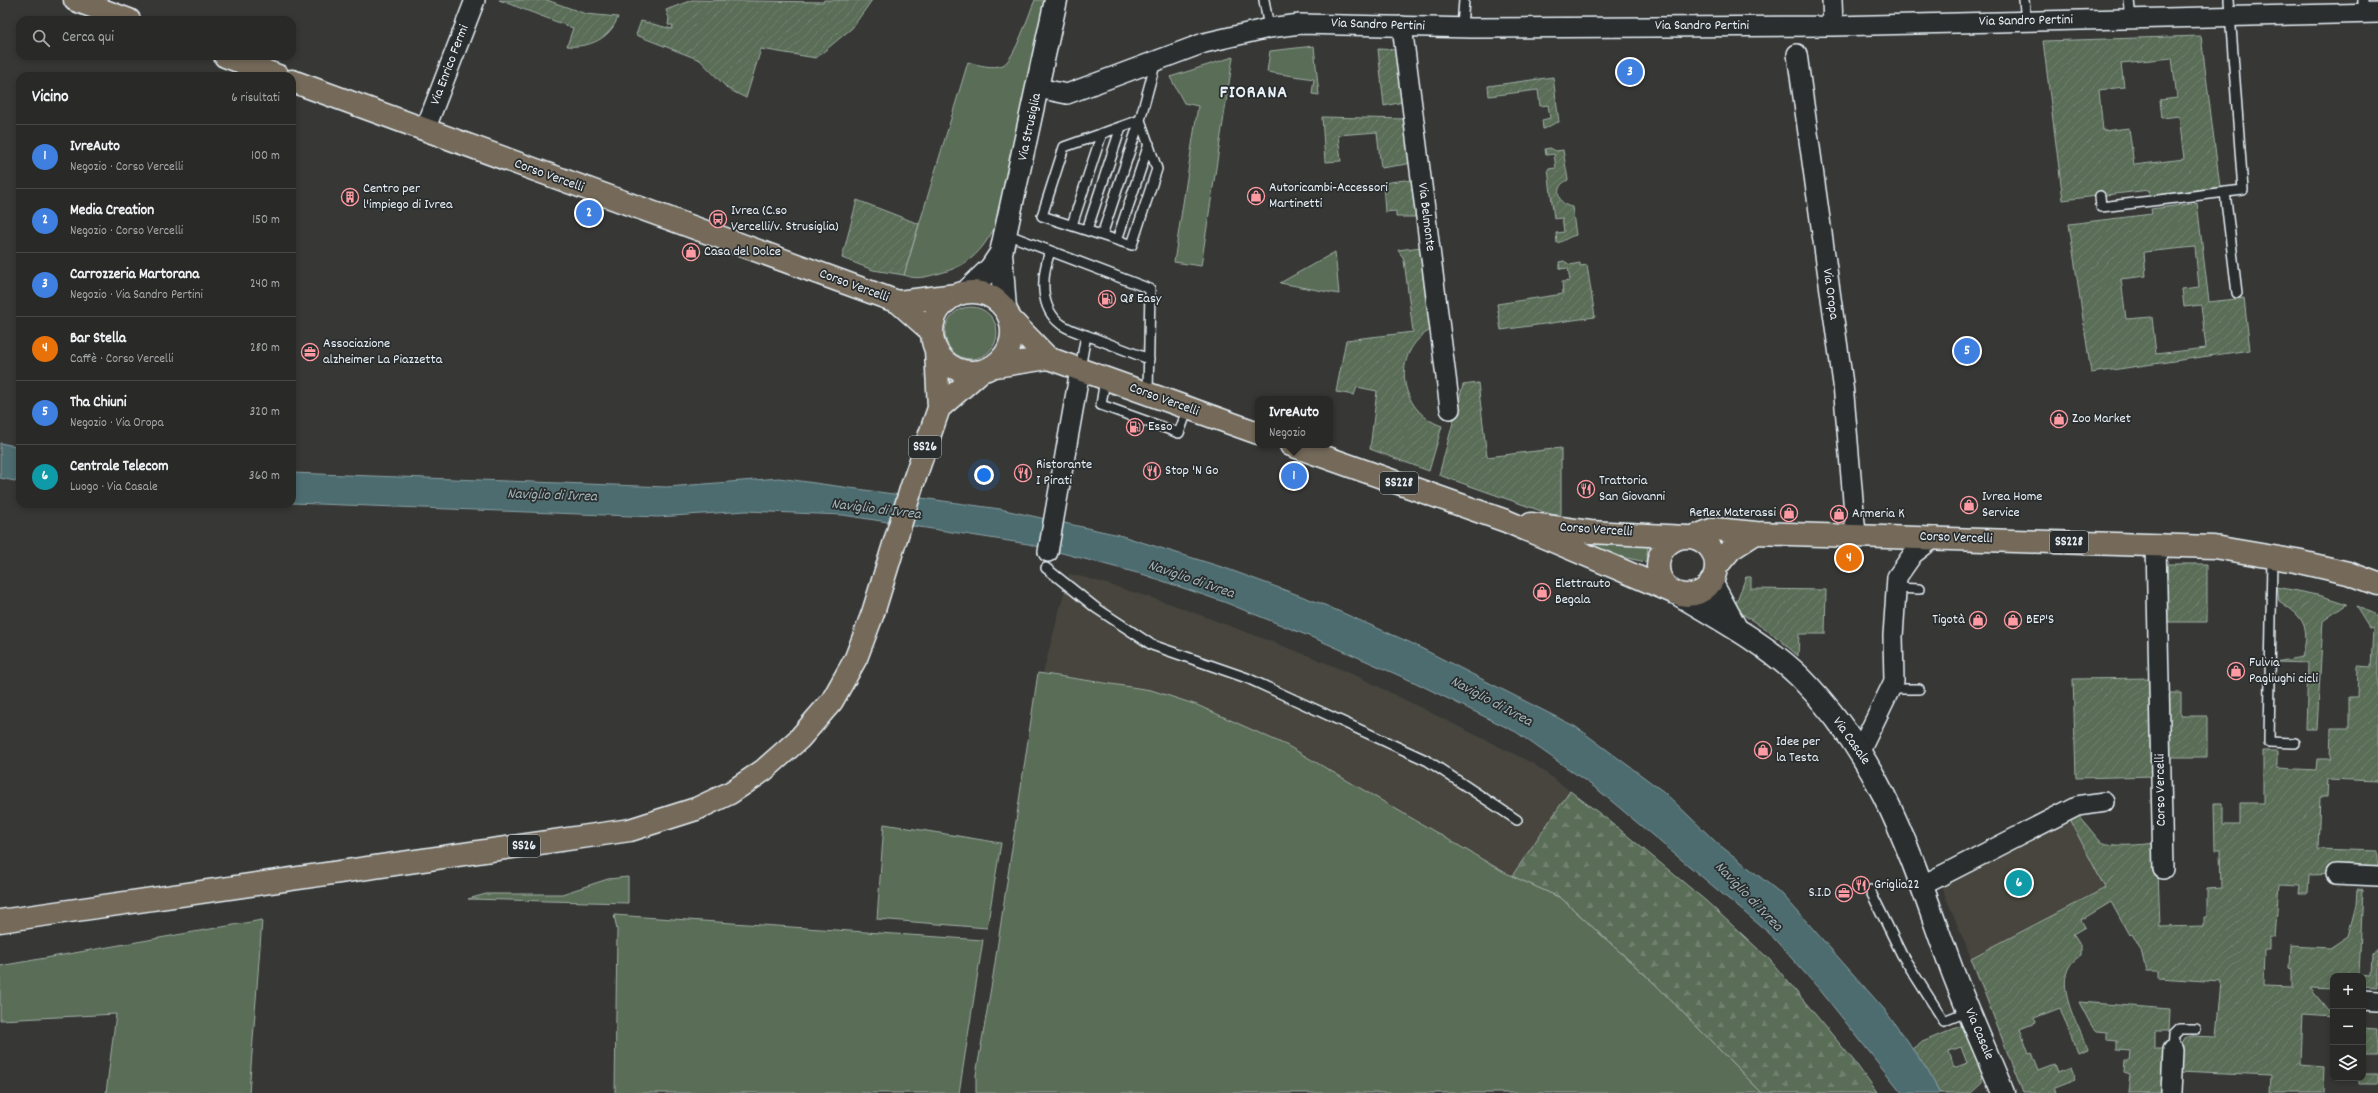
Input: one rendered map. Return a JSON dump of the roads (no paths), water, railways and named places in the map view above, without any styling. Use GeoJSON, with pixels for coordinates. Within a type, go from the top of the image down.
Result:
{"type":"FeatureCollection","features":[{"type":"Feature","properties":{"kind":"main road"},"geometry":{"type":"LineString","coordinates":[[75,0],[118,16]]}},
{"type":"Feature","properties":{"kind":"main road","name":"Via Strusiglia"},"geometry":{"type":"LineString","coordinates":[[961,294],[991,268],[1003,244],[1056,0]]}},
{"type":"Feature","properties":{"kind":"main road"},"geometry":{"type":"LineString","coordinates":[[234,60],[263,72]]}},
{"type":"Feature","properties":{"kind":"main road","name":"Corso Vercelli"},"geometry":{"type":"LineString","coordinates":[[296,82],[898,302],[961,294]]}},
{"type":"Feature","properties":{"kind":"main road","name":"Via Strusiglia"},"geometry":{"type":"LineString","coordinates":[[1003,244],[1008,314]]}},
{"type":"Feature","properties":{"kind":"main road"},"geometry":{"type":"LineString","coordinates":[[961,294],[985,294],[997,300],[1008,314],[1011,342],[1005,354],[987,369],[966,372],[955,369],[943,360],[934,341],[934,320],[940,308],[961,294]]}},
{"type":"Feature","properties":{"kind":"main road","name":"Corso Vercelli"},"geometry":{"type":"LineString","coordinates":[[898,302],[934,341]]}},
{"type":"Feature","properties":{"kind":"main road","name":"Corso Vercelli"},"geometry":{"type":"LineString","coordinates":[[1008,314],[1048,358],[1255,432]]}},
{"type":"Feature","properties":{"kind":"main road","name":"SS26"},"geometry":{"type":"LineString","coordinates":[[0,921],[630,830],[696,809],[730,793],[764,770],[800,739],[832,701],[856,658],[873,613],[912,486],[939,408],[934,341]]}},
{"type":"Feature","properties":{"kind":"main road","name":"Corso Vercelli"},"geometry":{"type":"LineString","coordinates":[[987,369],[1048,358]]}},
{"type":"Feature","properties":{"kind":"main road","name":"SS26"},"geometry":{"type":"LineString","coordinates":[[939,408],[987,369]]}},
{"type":"Feature","properties":{"kind":"main road","name":"Corso Vercelli"},"geometry":{"type":"LineString","coordinates":[[1299,448],[1506,521],[1675,593]]}},
{"type":"Feature","properties":{"kind":"main road","name":"Corso Vercelli"},"geometry":{"type":"LineString","coordinates":[[1506,521],[1590,532],[1690,537],[1714,529],[1756,533],[2156,544],[2226,548],[2272,556],[2348,573],[2378,584]]}},
{"type":"Feature","properties":{"kind":"main road"},"geometry":{"type":"LineString","coordinates":[[1714,575],[1711,549],[1703,541],[1690,537],[1669,543],[1659,559],[1658,570],[1662,580],[1675,593],[1688,595],[1697,593],[1714,575],[1731,549],[1756,533]]}},
{"type":"Feature","properties":{"kind":"main road","name":"Via Casale"},"geometry":{"type":"LineString","coordinates":[[1714,575],[1736,629]]}},
{"type":"Feature","properties":{"kind":"main road","name":"Via Casale"},"geometry":{"type":"LineString","coordinates":[[1675,593],[1763,646],[1799,677],[1836,719],[1860,751],[1875,775],[1900,828],[1923,885],[1948,960],[2003,1093]]}},
{"type":"Feature","properties":{"kind":"street","name":"Via Enrico Fermi"},"geometry":{"type":"LineString","coordinates":[[425,130],[476,0]]}},
{"type":"Feature","properties":{"kind":"street"},"geometry":{"type":"LineString","coordinates":[[1832,0],[1833,26]]}},
{"type":"Feature","properties":{"kind":"street","name":"Via Sandro Pertini"},"geometry":{"type":"LineString","coordinates":[[1038,88],[1067,94],[1204,43],[1269,28],[1300,24],[1462,27],[1833,26],[2131,19],[2229,8],[2368,9]]}},
{"type":"Feature","properties":{"kind":"street","name":"Via Belmonte"},"geometry":{"type":"LineString","coordinates":[[1402,26],[1450,409]]}},
{"type":"Feature","properties":{"kind":"street","name":"Via Oropa"},"geometry":{"type":"LineString","coordinates":[[1797,54],[1843,384],[1856,535]]}},
{"type":"Feature","properties":{"kind":"street"},"geometry":{"type":"LineString","coordinates":[[1047,560],[1080,370]]}},
{"type":"Feature","properties":{"kind":"street"},"geometry":{"type":"LineString","coordinates":[[1860,751],[1894,681],[1895,588],[1897,577],[1913,554],[1935,537]]}},
{"type":"Feature","properties":{"kind":"street","name":"Corso Vercelli"},"geometry":{"type":"LineString","coordinates":[[2156,544],[2163,869]]}},
{"type":"Feature","properties":{"kind":"street"},"geometry":{"type":"LineString","coordinates":[[1923,885],[2076,806],[2104,802]]}},
{"type":"Feature","properties":{"kind":"street"},"geometry":{"type":"LineString","coordinates":[[2335,874],[2378,876]]}},
{"type":"Feature","properties":{"kind":"street"},"geometry":{"type":"LineString","coordinates":[[2366,1000],[2378,1001]]}},
{"type":"Feature","properties":{"kind":"street"},"geometry":{"type":"LineString","coordinates":[[2173,1050],[2175,1088]]}},
{"type":"Feature","properties":{"kind":"lane"},"geometry":{"type":"LineString","coordinates":[[1264,0],[1269,28]]}},
{"type":"Feature","properties":{"kind":"lane"},"geometry":{"type":"LineString","coordinates":[[1462,27],[1464,0]]}},
{"type":"Feature","properties":{"kind":"lane"},"geometry":{"type":"LineString","coordinates":[[2024,0],[2026,22]]}},
{"type":"Feature","properties":{"kind":"lane"},"geometry":{"type":"LineString","coordinates":[[2129,0],[2131,19]]}},
{"type":"Feature","properties":{"kind":"lane"},"geometry":{"type":"LineString","coordinates":[[2100,196],[2101,207],[2242,190],[2229,8]]}},
{"type":"Feature","properties":{"kind":"lane"},"geometry":{"type":"LineString","coordinates":[[1102,235],[1140,120],[1157,60]]}},
{"type":"Feature","properties":{"kind":"lane"},"geometry":{"type":"LineString","coordinates":[[1140,120],[1157,169],[1132,245],[1042,216],[1064,147],[1140,120]]}},
{"type":"Feature","properties":{"kind":"lane"},"geometry":{"type":"LineString","coordinates":[[1087,230],[1121,127]]}},
{"type":"Feature","properties":{"kind":"lane"},"geometry":{"type":"LineString","coordinates":[[1072,225],[1102,133]]}},
{"type":"Feature","properties":{"kind":"lane"},"geometry":{"type":"LineString","coordinates":[[1117,240],[1149,144]]}},
{"type":"Feature","properties":{"kind":"lane"},"geometry":{"type":"LineString","coordinates":[[2225,192],[2237,293]]}},
{"type":"Feature","properties":{"kind":"lane"},"geometry":{"type":"LineString","coordinates":[[1003,244],[1050,251],[1150,289],[1148,394]]}},
{"type":"Feature","properties":{"kind":"lane"},"geometry":{"type":"LineString","coordinates":[[1050,251],[1044,279],[1044,294],[1050,313],[1061,324],[1149,359]]}},
{"type":"Feature","properties":{"kind":"lane"},"geometry":{"type":"LineString","coordinates":[[1080,370],[1086,335]]}},
{"type":"Feature","properties":{"kind":"lane"},"geometry":{"type":"LineString","coordinates":[[1106,379],[1101,405],[1179,433],[1188,408]]}},
{"type":"Feature","properties":{"kind":"lane"},"geometry":{"type":"LineString","coordinates":[[2272,556],[2269,742],[2295,743]]}},
{"type":"Feature","properties":{"kind":"lane"},"geometry":{"type":"LineString","coordinates":[[1047,560],[1096,608],[1152,645],[1247,678],[1428,761],[1517,820]]}},
{"type":"Feature","properties":{"kind":"lane"},"geometry":{"type":"LineString","coordinates":[[1895,588],[1919,589]]}},
{"type":"Feature","properties":{"kind":"lane"},"geometry":{"type":"LineString","coordinates":[[1891,689],[1919,689]]}},
{"type":"Feature","properties":{"kind":"lane"},"geometry":{"type":"LineString","coordinates":[[1870,890],[1902,955],[1944,1021],[1969,1011]]}},
{"type":"Feature","properties":{"kind":"lane"},"geometry":{"type":"LineString","coordinates":[[2173,1050],[2174,1035],[2180,1029],[2196,1029]]}},
{"type":"Feature","properties":{"kind":"water"},"geometry":{"type":"Polygon","coordinates":[[[0,443],[16,446],[16,481],[0,478],[0,443]]]}},
{"type":"Feature","properties":{"kind":"water","name":"Naviglio di Ivrea"},"geometry":{"type":"Polygon","coordinates":[[[296,473],[667,487],[779,478],[1000,509],[1119,535],[1225,568],[1320,603],[1409,642],[1576,727],[1664,792],[1717,843],[1783,895],[1884,1009],[1928,1071],[1940,1093],[1902,1093],[1820,990],[1769,933],[1597,789],[1516,732],[1416,683],[1321,641],[1224,602],[1145,575],[1028,544],[843,515],[746,511],[658,517],[296,503],[296,473]]]}},
{"type":"Feature","properties":{"kind":"place","name":"Carrozzeria Martorana"},"geometry":{"type":"Point","coordinates":[1630,72]}},
{"type":"Feature","properties":{"kind":"place","name":"Autoricambi-Accessori Martinetti"},"geometry":{"type":"Point","coordinates":[1256,196]}},
{"type":"Feature","properties":{"kind":"place","name":"Centro per l'impiego di Ivrea"},"geometry":{"type":"Point","coordinates":[350,197]}},
{"type":"Feature","properties":{"kind":"place","name":"Media Creation"},"geometry":{"type":"Point","coordinates":[589,213]}},
{"type":"Feature","properties":{"kind":"place","name":"Ivrea (C.so Vercelli/v. Strusiglia)"},"geometry":{"type":"Point","coordinates":[718,219]}},
{"type":"Feature","properties":{"kind":"place","name":"Casa del Dolce"},"geometry":{"type":"Point","coordinates":[691,252]}},
{"type":"Feature","properties":{"kind":"place","name":"Q8 Easy"},"geometry":{"type":"Point","coordinates":[1107,299]}},
{"type":"Feature","properties":{"kind":"place","name":"Tha Chiuni"},"geometry":{"type":"Point","coordinates":[1967,351]}},
{"type":"Feature","properties":{"kind":"place","name":"Associazione alzheimer La Piazzetta"},"geometry":{"type":"Point","coordinates":[310,352]}},
{"type":"Feature","properties":{"kind":"place","name":"Zoo Market"},"geometry":{"type":"Point","coordinates":[2059,419]}},
{"type":"Feature","properties":{"kind":"place","name":"Esso"},"geometry":{"type":"Point","coordinates":[1135,427]}},
{"type":"Feature","properties":{"kind":"place","name":"Stop 'N Go"},"geometry":{"type":"Point","coordinates":[1152,471]}},
{"type":"Feature","properties":{"kind":"place","name":"Ristorante I Pirati"},"geometry":{"type":"Point","coordinates":[1023,473]}},
{"type":"Feature","properties":{"kind":"place","name":"IvreAuto"},"geometry":{"type":"Point","coordinates":[1294,476]}},
{"type":"Feature","properties":{"kind":"place","name":"Trattoria San Giovanni"},"geometry":{"type":"Point","coordinates":[1586,489]}},
{"type":"Feature","properties":{"kind":"place","name":"Ivrea Home Service"},"geometry":{"type":"Point","coordinates":[1969,505]}},
{"type":"Feature","properties":{"kind":"place","name":"Reflex Materassi"},"geometry":{"type":"Point","coordinates":[1789,513]}},
{"type":"Feature","properties":{"kind":"place","name":"Armeria K"},"geometry":{"type":"Point","coordinates":[1839,514]}},
{"type":"Feature","properties":{"kind":"place","name":"Bar Stella"},"geometry":{"type":"Point","coordinates":[1849,558]}},
{"type":"Feature","properties":{"kind":"place","name":"Elettrauto Begala"},"geometry":{"type":"Point","coordinates":[1542,592]}},
{"type":"Feature","properties":{"kind":"place","name":"Tigotà"},"geometry":{"type":"Point","coordinates":[1978,620]}},
{"type":"Feature","properties":{"kind":"place","name":"BEP'S"},"geometry":{"type":"Point","coordinates":[2013,620]}},
{"type":"Feature","properties":{"kind":"place","name":"Fulvia Pagliughi cicli"},"geometry":{"type":"Point","coordinates":[2236,671]}},
{"type":"Feature","properties":{"kind":"place","name":"Idee per la Testa"},"geometry":{"type":"Point","coordinates":[1763,750]}},
{"type":"Feature","properties":{"kind":"place","name":"Centrale Telecom"},"geometry":{"type":"Point","coordinates":[2019,883]}},
{"type":"Feature","properties":{"kind":"place","name":"Griglia22"},"geometry":{"type":"Point","coordinates":[1861,885]}},
{"type":"Feature","properties":{"kind":"place","name":"S.I.D"},"geometry":{"type":"Point","coordinates":[1844,893]}},
{"type":"Feature","properties":{"kind":"district","name":"FIORANA"},"geometry":{"type":"Point","coordinates":[1254,93]}}]}
